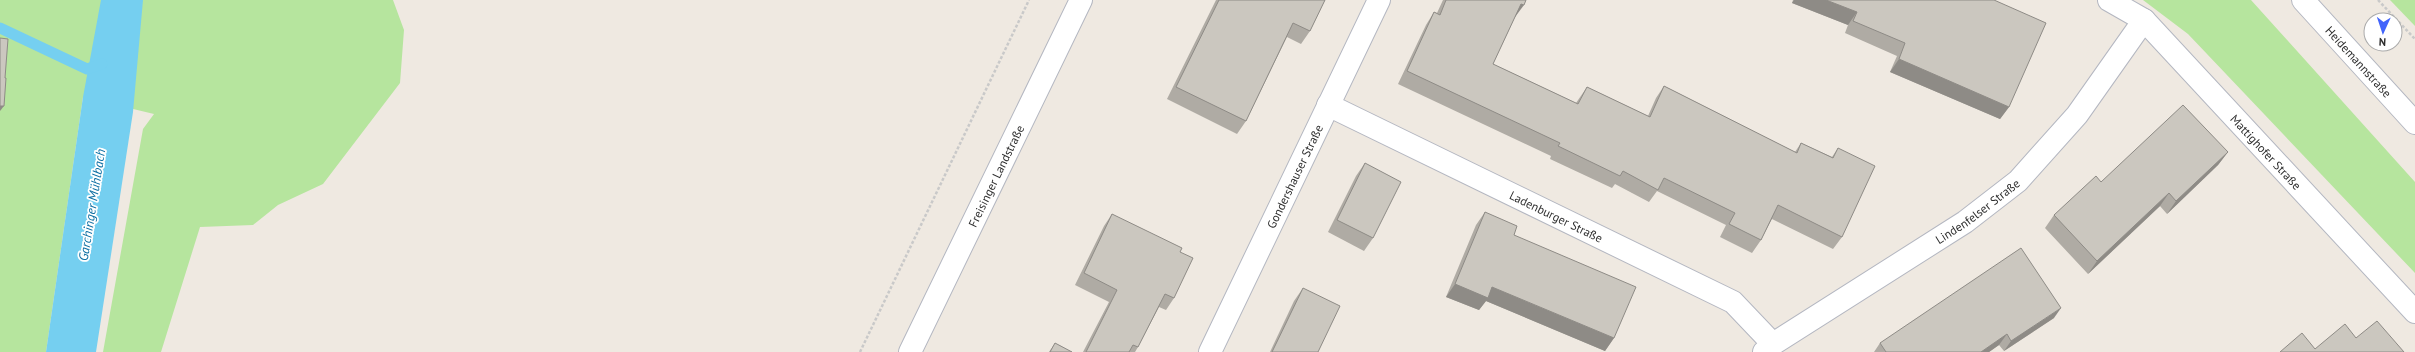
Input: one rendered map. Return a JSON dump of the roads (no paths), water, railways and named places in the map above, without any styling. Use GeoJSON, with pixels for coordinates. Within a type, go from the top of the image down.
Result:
{"type":"FeatureCollection","features":[{"type":"Feature","properties":{"kind":"street","name":"Freisinger Landstraße"},"geometry":{"type":"LineString","coordinates":[[910,352],[1081,0]]}},
{"type":"Feature","properties":{"kind":"street","name":"Gondershauser Straße"},"geometry":{"type":"LineString","coordinates":[[1210,352],[1379,0]]}},
{"type":"Feature","properties":{"kind":"street","name":"Mattighofer Straße"},"geometry":{"type":"LineString","coordinates":[[2109,0],[2144,20],[2415,312]]}},
{"type":"Feature","properties":{"kind":"street","name":"Heidemannstraße"},"geometry":{"type":"LineString","coordinates":[[2303,0],[2415,122]]}},
{"type":"Feature","properties":{"kind":"street","name":"Lindenfelser Straße"},"geometry":{"type":"LineString","coordinates":[[1768,348],[1965,222],[2018,181],[2077,115],[2144,20]]}},
{"type":"Feature","properties":{"kind":"street","name":"Ladenburger Straße"},"geometry":{"type":"LineString","coordinates":[[1328,105],[1733,302],[1768,348]]}},
{"type":"Feature","properties":{"kind":"water"},"geometry":{"type":"Polygon","coordinates":[[[101,0],[143,0],[133,112],[96,352],[46,352],[83,97],[101,0]]]}},
{"type":"Feature","properties":{"kind":"waterway","name":"Garchinger Mühlbach"},"geometry":{"type":"LineString","coordinates":[[0,28],[87,69],[102,64]]}}]}
